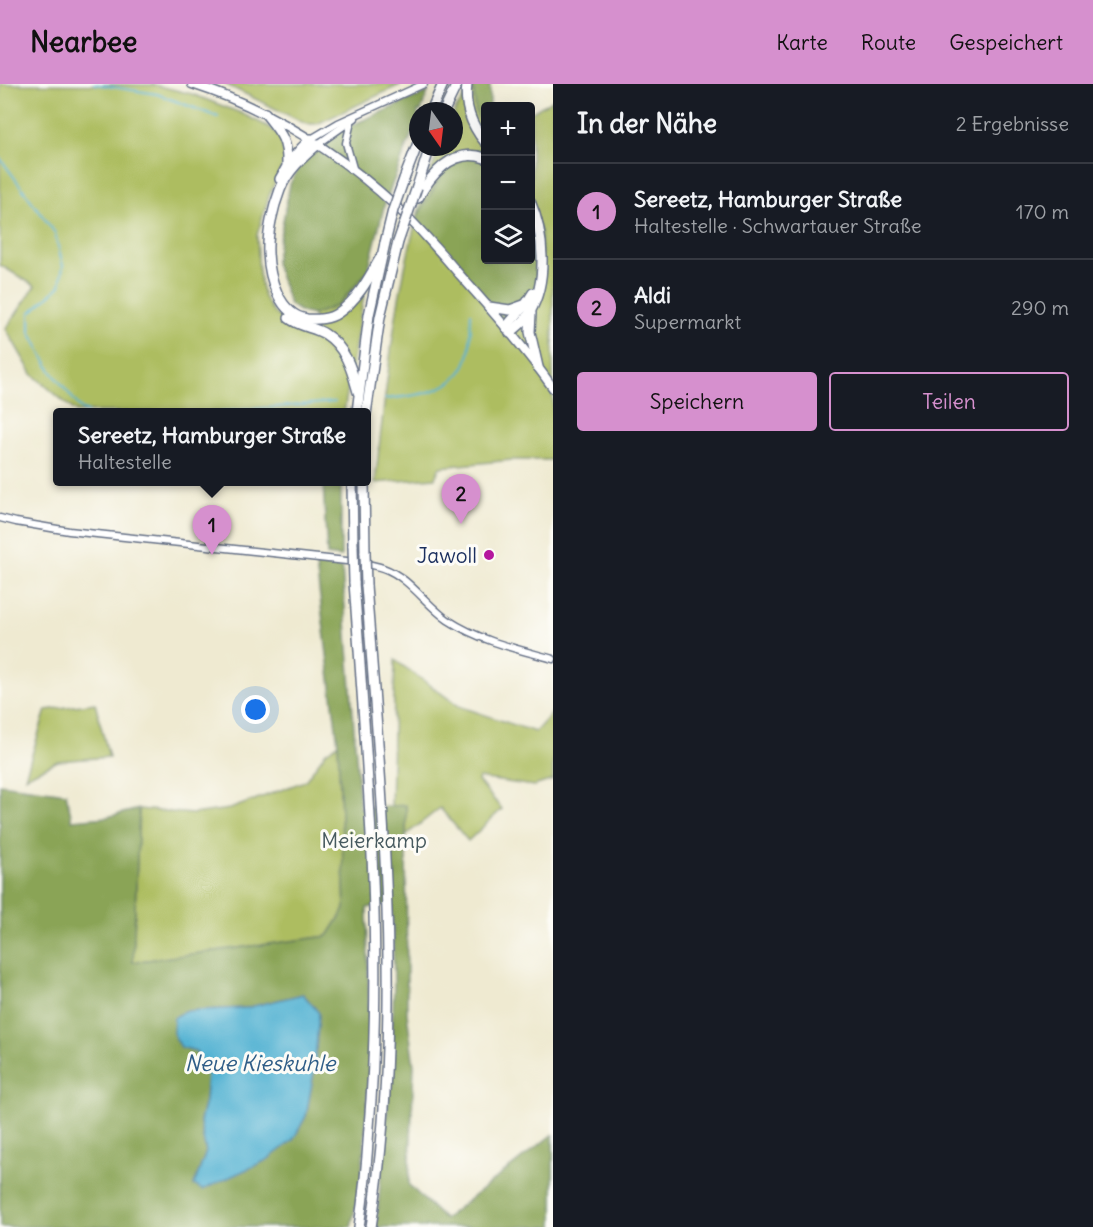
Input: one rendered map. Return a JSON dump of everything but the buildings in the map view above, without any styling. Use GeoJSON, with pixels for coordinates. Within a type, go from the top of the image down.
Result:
{"type":"FeatureCollection","features":[{"type":"Feature","properties":{"kind":"highway"},"geometry":{"type":"LineString","coordinates":[[434,102],[443,84]]}},
{"type":"Feature","properties":{"kind":"highway"},"geometry":{"type":"LineString","coordinates":[[448,102],[455,88]]}},
{"type":"Feature","properties":{"kind":"highway"},"geometry":{"type":"LineString","coordinates":[[466,88],[468,111],[472,123],[481,135]]}},
{"type":"Feature","properties":{"kind":"highway"},"geometry":{"type":"LineString","coordinates":[[265,113],[283,137],[287,148],[287,165]]}},
{"type":"Feature","properties":{"kind":"highway"},"geometry":{"type":"LineString","coordinates":[[314,142],[297,150],[277,186],[263,232],[263,255],[268,284],[275,302],[284,314],[294,322],[326,334],[337,345],[349,362],[358,392]]}},
{"type":"Feature","properties":{"kind":"highway"},"geometry":{"type":"LineString","coordinates":[[314,142],[296,163],[280,189],[269,232],[268,254],[274,282],[287,310],[297,317],[309,319],[337,314],[354,299],[382,255]]}},
{"type":"Feature","properties":{"kind":"highway"},"geometry":{"type":"LineString","coordinates":[[367,408],[380,317],[392,266],[418,198],[439,169],[456,157],[468,154],[481,157]]}},
{"type":"Feature","properties":{"kind":"highway"},"geometry":{"type":"LineString","coordinates":[[357,408],[369,315],[382,255],[393,210],[413,156]]}},
{"type":"Feature","properties":{"kind":"highway"},"geometry":{"type":"LineString","coordinates":[[401,242],[427,156]]}},
{"type":"Feature","properties":{"kind":"highway"},"geometry":{"type":"LineString","coordinates":[[508,330],[528,308],[538,290],[542,260],[541,236],[534,210]]}},
{"type":"Feature","properties":{"kind":"highway"},"geometry":{"type":"LineString","coordinates":[[535,226],[539,252],[534,288],[528,308],[530,332],[538,367]]}},
{"type":"Feature","properties":{"kind":"highway"},"geometry":{"type":"LineString","coordinates":[[489,307],[510,310],[528,308]]}},
{"type":"Feature","properties":{"kind":"highway"},"geometry":{"type":"LineString","coordinates":[[352,486],[354,582],[373,856],[376,981],[374,1076],[359,1227]]}},
{"type":"Feature","properties":{"kind":"highway"},"geometry":{"type":"LineString","coordinates":[[364,486],[366,585],[384,858],[388,981],[382,1138],[371,1227]]}},
{"type":"Feature","properties":{"kind":"main road"},"geometry":{"type":"LineString","coordinates":[[192,84],[247,103],[353,168],[399,209],[489,307],[553,388]]}},
{"type":"Feature","properties":{"kind":"street"},"geometry":{"type":"LineString","coordinates":[[314,142],[338,123],[424,84]]}},
{"type":"Feature","properties":{"kind":"street"},"geometry":{"type":"LineString","coordinates":[[314,142],[351,122],[365,110]]}},
{"type":"Feature","properties":{"kind":"street"},"geometry":{"type":"LineString","coordinates":[[351,122],[346,143],[353,168]]}},
{"type":"Feature","properties":{"kind":"street"},"geometry":{"type":"LineString","coordinates":[[0,518],[63,531],[364,563],[385,568],[447,619],[467,631],[483,639],[553,659]]}},
{"type":"Feature","properties":{"kind":"green space"},"geometry":{"type":"Polygon","coordinates":[[[0,84],[155,85],[192,94],[241,113],[269,127],[280,136],[285,160],[269,196],[257,235],[259,275],[264,297],[274,313],[292,326],[316,336],[313,315],[338,305],[368,271],[345,408],[71,408],[32,374],[6,329],[35,286],[0,265],[0,84]]]}},
{"type":"Feature","properties":{"kind":"green space"},"geometry":{"type":"Polygon","coordinates":[[[225,84],[400,85],[317,124],[306,124],[225,84]]]}},
{"type":"Feature","properties":{"kind":"green space"},"geometry":{"type":"Polygon","coordinates":[[[473,84],[476,113],[481,123],[480,148],[417,219],[437,156],[463,156],[463,102],[461,102],[473,84]]]}},
{"type":"Feature","properties":{"kind":"green space"},"geometry":{"type":"Polygon","coordinates":[[[473,84],[490,84],[490,102],[481,102],[481,123],[476,113],[473,84]]]}},
{"type":"Feature","properties":{"kind":"green space"},"geometry":{"type":"Polygon","coordinates":[[[428,92],[424,102],[409,102],[409,141],[385,203],[368,271],[338,305],[313,315],[301,312],[290,305],[275,263],[290,184],[301,163],[345,128],[428,92]]]}},
{"type":"Feature","properties":{"kind":"green space"},"geometry":{"type":"Polygon","coordinates":[[[553,99],[553,460],[512,460],[440,467],[435,478],[375,483],[390,355],[404,270],[415,223],[509,323],[542,282],[535,234],[535,110],[553,99]]]}},
{"type":"Feature","properties":{"kind":"green space"},"geometry":{"type":"Polygon","coordinates":[[[481,149],[481,264],[535,264],[535,217],[541,232],[542,282],[509,323],[414,222],[444,171],[481,149]]]}},
{"type":"Feature","properties":{"kind":"green space"},"geometry":{"type":"Polygon","coordinates":[[[323,486],[341,486],[341,557],[327,555],[323,486]]]}},
{"type":"Feature","properties":{"kind":"green space","name":"Meierkamp"},"geometry":{"type":"Polygon","coordinates":[[[316,565],[342,568],[360,808],[406,805],[407,1013],[414,1066],[409,1185],[444,1219],[553,1134],[553,1227],[376,1227],[390,1084],[394,983],[392,904],[367,908],[369,1038],[367,1104],[361,1175],[351,1227],[0,1227],[0,784],[66,793],[72,820],[107,817],[139,809],[133,962],[328,936],[345,909],[338,744],[316,565]],[[303,994],[246,1008],[184,1011],[196,1051],[207,1074],[205,1101],[200,1122],[206,1152],[194,1185],[293,1140],[306,1116],[314,1072],[319,1013],[303,994]]]}},
{"type":"Feature","properties":{"kind":"green space"},"geometry":{"type":"Polygon","coordinates":[[[395,660],[459,706],[535,732],[553,712],[553,780],[534,786],[479,778],[478,781],[502,809],[468,841],[440,808],[406,835],[406,806],[391,807],[395,660]]]}},
{"type":"Feature","properties":{"kind":"green space"},"geometry":{"type":"Polygon","coordinates":[[[95,703],[109,757],[58,761],[25,777],[46,710],[95,703]]]}},
{"type":"Feature","properties":{"kind":"green space"},"geometry":{"type":"Polygon","coordinates":[[[338,744],[345,909],[328,936],[133,962],[139,809],[192,814],[230,809],[305,781],[326,752],[338,744]]]}},
{"type":"Feature","properties":{"kind":"water","name":"Neue Kieskuhle"},"geometry":{"type":"Polygon","coordinates":[[[303,994],[319,1013],[314,1072],[306,1116],[293,1140],[267,1160],[202,1190],[194,1185],[206,1152],[200,1122],[205,1101],[207,1074],[196,1051],[181,1047],[173,1033],[174,1018],[184,1011],[246,1008],[303,994]]]}},
{"type":"Feature","properties":{"kind":"waterway"},"geometry":{"type":"LineString","coordinates":[[94,84],[157,94],[218,117]]}},
{"type":"Feature","properties":{"kind":"waterway"},"geometry":{"type":"LineString","coordinates":[[0,158],[55,233],[63,266],[60,286],[30,313],[30,332],[51,371],[80,408]]}},
{"type":"Feature","properties":{"kind":"waterway"},"geometry":{"type":"LineString","coordinates":[[385,399],[433,391],[453,380],[461,371],[469,355],[471,313]]}},
{"type":"Feature","properties":{"kind":"waterway"},"geometry":{"type":"LineString","coordinates":[[266,408],[335,402]]}},
{"type":"Feature","properties":{"kind":"place","name":"Aldi"},"geometry":{"type":"Point","coordinates":[461,524]}},
{"type":"Feature","properties":{"kind":"place","name":"Sereetz, Hamburger Straße"},"geometry":{"type":"Point","coordinates":[212,555]}},
{"type":"Feature","properties":{"kind":"place","name":"Jawoll"},"geometry":{"type":"Point","coordinates":[489,555]}}]}
